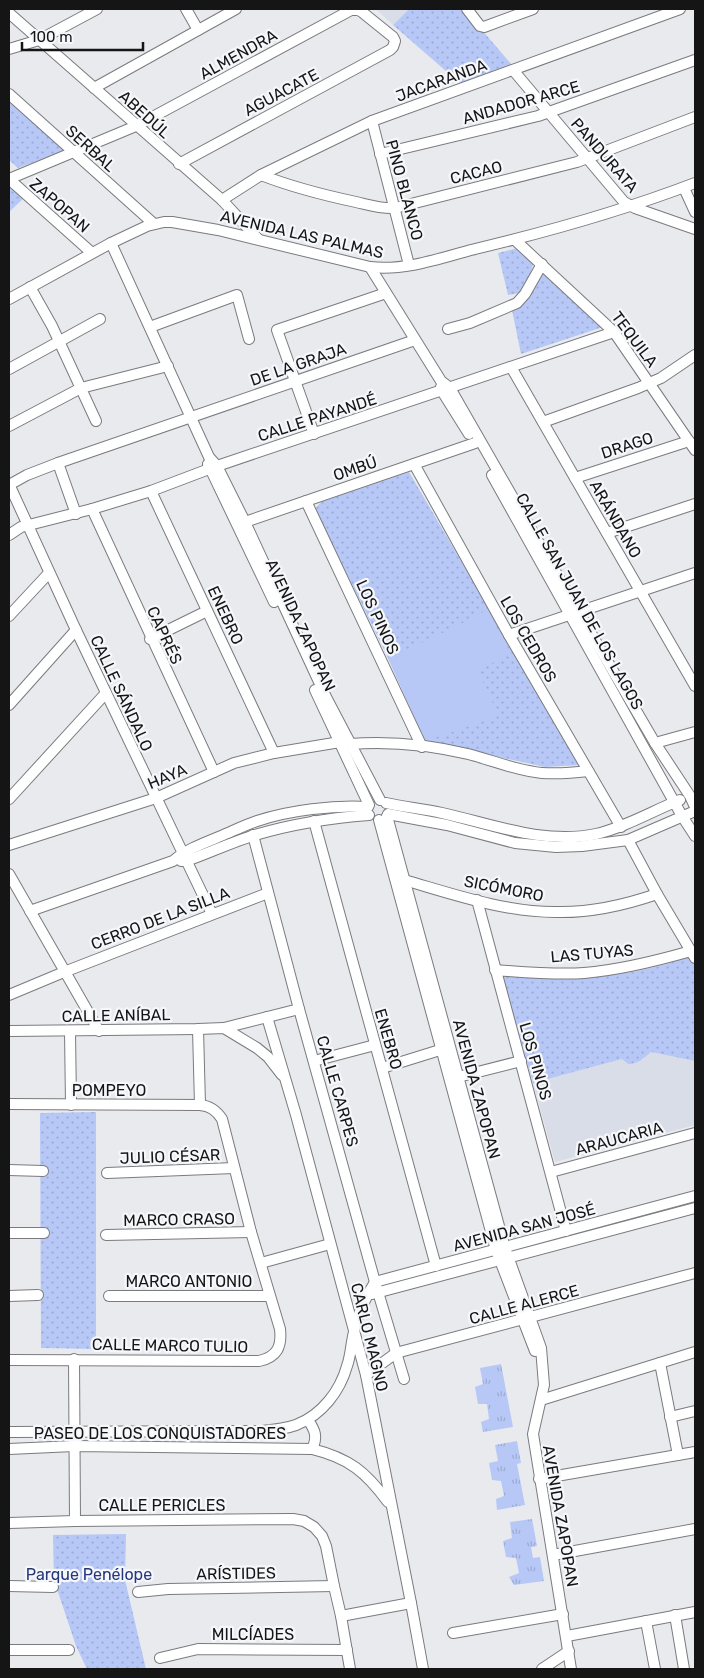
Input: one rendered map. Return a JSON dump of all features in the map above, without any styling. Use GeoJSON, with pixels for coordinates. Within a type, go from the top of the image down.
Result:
{"type":"FeatureCollection","features":[{"type":"Feature","properties":{"kind":"street"},"geometry":{"type":"LineString","coordinates":[[9,49],[39,40],[97,9]]}},
{"type":"Feature","properties":{"kind":"street"},"geometry":{"type":"LineString","coordinates":[[186,9],[198,30]]}},
{"type":"Feature","properties":{"kind":"street"},"geometry":{"type":"LineString","coordinates":[[94,88],[236,9]]}},
{"type":"Feature","properties":{"kind":"street","name":"AGUACATE"},"geometry":{"type":"LineString","coordinates":[[179,164],[390,50],[395,44],[393,38],[362,12],[355,9]]}},
{"type":"Feature","properties":{"kind":"street","name":"ALMENDRA"},"geometry":{"type":"LineString","coordinates":[[9,179],[136,126],[348,11],[355,9]]}},
{"type":"Feature","properties":{"kind":"street"},"geometry":{"type":"LineString","coordinates":[[467,9],[480,26],[484,27],[533,9]]}},
{"type":"Feature","properties":{"kind":"street","name":"JACARANDA"},"geometry":{"type":"LineString","coordinates":[[222,200],[261,175],[372,122],[680,9]]}},
{"type":"Feature","properties":{"kind":"street","name":"ABEDÚL"},"geometry":{"type":"LineString","coordinates":[[9,13],[222,200],[258,240]]}},
{"type":"Feature","properties":{"kind":"street","name":"ANDADOR ARCE"},"geometry":{"type":"LineString","coordinates":[[380,154],[549,113],[695,60]]}},
{"type":"Feature","properties":{"kind":"street","name":"PANDURATA"},"geometry":{"type":"LineString","coordinates":[[513,70],[620,197],[630,206],[695,229]]}},
{"type":"Feature","properties":{"kind":"street","name":"SERBAL"},"geometry":{"type":"LineString","coordinates":[[9,94],[154,224]]}},
{"type":"Feature","properties":{"kind":"street","name":"CACAO"},"geometry":{"type":"LineString","coordinates":[[261,175],[290,186],[333,197],[384,208],[395,208],[588,158],[695,117]]}},
{"type":"Feature","properties":{"kind":"street","name":"PINO BLANCO"},"geometry":{"type":"LineString","coordinates":[[372,122],[409,265]]}},
{"type":"Feature","properties":{"kind":"street","name":"ZAPOPAN"},"geometry":{"type":"LineString","coordinates":[[9,179],[92,253]]}},
{"type":"Feature","properties":{"kind":"street","name":"AVENIDA LAS PALMAS"},"geometry":{"type":"LineString","coordinates":[[9,300],[111,243],[154,224],[172,222],[218,230],[370,268],[392,268],[515,240],[630,206],[695,183]]}},
{"type":"Feature","properties":{"kind":"street"},"geometry":{"type":"LineString","coordinates":[[684,188],[695,212]]}},
{"type":"Feature","properties":{"kind":"street","name":"TEQUILA"},"geometry":{"type":"LineString","coordinates":[[515,240],[614,332],[695,450]]}},
{"type":"Feature","properties":{"kind":"street","name":"AVENIDA ZAPOPAN"},"geometry":{"type":"LineString","coordinates":[[111,243],[213,468],[345,743],[384,811],[458,1077],[502,1254]]}},
{"type":"Feature","properties":{"kind":"street"},"geometry":{"type":"LineString","coordinates":[[448,330],[470,324],[513,306],[522,298],[542,264]]}},
{"type":"Feature","properties":{"kind":"street","name":"CALLE SAN JUAN DE LOS LAGOS"},"geometry":{"type":"LineString","coordinates":[[370,268],[444,386],[574,613],[682,816],[695,836]]}},
{"type":"Feature","properties":{"kind":"street"},"geometry":{"type":"LineString","coordinates":[[30,287],[59,341],[96,422]]}},
{"type":"Feature","properties":{"kind":"street"},"geometry":{"type":"LineString","coordinates":[[314,434],[277,330],[386,293]]}},
{"type":"Feature","properties":{"kind":"street"},"geometry":{"type":"LineString","coordinates":[[150,327],[236,295],[249,339]]}},
{"type":"Feature","properties":{"kind":"street"},"geometry":{"type":"LineString","coordinates":[[9,368],[100,320]]}},
{"type":"Feature","properties":{"kind":"street","name":"CALLE PAYANDÉ"},"geometry":{"type":"LineString","coordinates":[[9,535],[20,528],[76,514],[151,491],[444,386],[511,367],[614,332]]}},
{"type":"Feature","properties":{"kind":"street","name":"DE LA GRAJA"},"geometry":{"type":"LineString","coordinates":[[9,484],[58,462],[415,340]]}},
{"type":"Feature","properties":{"kind":"street"},"geometry":{"type":"LineString","coordinates":[[542,422],[650,383],[674,370],[695,355]]}},
{"type":"Feature","properties":{"kind":"street"},"geometry":{"type":"LineString","coordinates":[[9,426],[80,388],[168,366]]}},
{"type":"Feature","properties":{"kind":"street","name":"ARÁNDANO"},"geometry":{"type":"LineString","coordinates":[[511,367],[695,686]]}},
{"type":"Feature","properties":{"kind":"street","name":"CALLE SAN JUAN DE LOS LAGOS"},"geometry":{"type":"LineString","coordinates":[[444,386],[574,613],[655,743],[692,795],[695,809]]}},
{"type":"Feature","properties":{"kind":"street","name":"DRAGO"},"geometry":{"type":"LineString","coordinates":[[575,478],[689,440]]}},
{"type":"Feature","properties":{"kind":"street","name":"OMBÚ"},"geometry":{"type":"LineString","coordinates":[[245,522],[475,443]]}},
{"type":"Feature","properties":{"kind":"street"},"geometry":{"type":"LineString","coordinates":[[58,462],[76,514]]}},
{"type":"Feature","properties":{"kind":"street","name":"LOS CEDROS"},"geometry":{"type":"LineString","coordinates":[[414,464],[509,635],[621,827]]}},
{"type":"Feature","properties":{"kind":"street","name":"AVENIDA ZAPOPAN"},"geometry":{"type":"LineString","coordinates":[[213,468],[245,522],[326,697],[369,809]]}},
{"type":"Feature","properties":{"kind":"street","name":"CALLE SÁNDALO"},"geometry":{"type":"LineString","coordinates":[[9,484],[76,630],[212,914]]}},
{"type":"Feature","properties":{"kind":"street","name":"ENEBRO"},"geometry":{"type":"LineString","coordinates":[[151,491],[274,752]]}},
{"type":"Feature","properties":{"kind":"street","name":"LOS PINOS"},"geometry":{"type":"LineString","coordinates":[[306,501],[422,747]]}},
{"type":"Feature","properties":{"kind":"street"},"geometry":{"type":"LineString","coordinates":[[607,533],[695,504]]}},
{"type":"Feature","properties":{"kind":"street","name":"CAPRÉS"},"geometry":{"type":"LineString","coordinates":[[92,509],[150,639],[214,772]]}},
{"type":"Feature","properties":{"kind":"street"},"geometry":{"type":"LineString","coordinates":[[9,616],[49,572]]}},
{"type":"Feature","properties":{"kind":"street"},"geometry":{"type":"LineString","coordinates":[[509,635],[695,573]]}},
{"type":"Feature","properties":{"kind":"street"},"geometry":{"type":"LineString","coordinates":[[150,639],[207,611]]}},
{"type":"Feature","properties":{"kind":"street"},"geometry":{"type":"LineString","coordinates":[[9,705],[76,630]]}},
{"type":"Feature","properties":{"kind":"street"},"geometry":{"type":"LineString","coordinates":[[9,799],[106,693]]}},
{"type":"Feature","properties":{"kind":"street"},"geometry":{"type":"LineString","coordinates":[[655,743],[695,732]]}},
{"type":"Feature","properties":{"kind":"street","name":"HAYA"},"geometry":{"type":"LineString","coordinates":[[9,845],[156,798],[234,763],[274,752],[345,743],[383,743],[422,747],[467,754],[507,766],[540,773],[566,774],[588,772]]}},
{"type":"Feature","properties":{"kind":"street"},"geometry":{"type":"LineString","coordinates":[[369,809],[372,818],[384,811],[441,813],[535,835],[578,836],[621,827],[692,795]]}},
{"type":"Feature","properties":{"kind":"street"},"geometry":{"type":"LineString","coordinates":[[30,911],[253,835],[369,809],[374,801],[384,811],[448,825],[515,843],[556,847],[582,846],[628,840],[695,809]]}},
{"type":"Feature","properties":{"kind":"street"},"geometry":{"type":"LineString","coordinates":[[184,857],[256,821],[303,811],[339,807],[369,809]]}},
{"type":"Feature","properties":{"kind":"street","name":"AVENIDA ZAPOPAN"},"geometry":{"type":"LineString","coordinates":[[384,811],[440,1050],[502,1254],[527,1319],[541,1348],[544,1385],[533,1434],[571,1669]]}},
{"type":"Feature","properties":{"kind":"street","name":"ENEBRO"},"geometry":{"type":"LineString","coordinates":[[314,821],[436,1266]]}},
{"type":"Feature","properties":{"kind":"street","name":"CALLE CARPES"},"geometry":{"type":"LineString","coordinates":[[253,835],[299,1010],[404,1380]]}},
{"type":"Feature","properties":{"kind":"street"},"geometry":{"type":"LineString","coordinates":[[628,840],[657,894],[693,954]]}},
{"type":"Feature","properties":{"kind":"street"},"geometry":{"type":"LineString","coordinates":[[9,874],[99,1030]]}},
{"type":"Feature","properties":{"kind":"street","name":"SICÓMORO"},"geometry":{"type":"LineString","coordinates":[[404,880],[477,900],[528,910],[555,912],[601,908],[635,902],[657,894]]}},
{"type":"Feature","properties":{"kind":"street","name":"CERRO DE LA SILLA"},"geometry":{"type":"LineString","coordinates":[[9,995],[268,893]]}},
{"type":"Feature","properties":{"kind":"street","name":"LOS PINOS"},"geometry":{"type":"LineString","coordinates":[[477,900],[566,1231]]}},
{"type":"Feature","properties":{"kind":"street","name":"LAS TUYAS"},"geometry":{"type":"LineString","coordinates":[[495,970],[582,973],[616,969],[693,954]]}},
{"type":"Feature","properties":{"kind":"street","name":"CALLE ANÍBAL"},"geometry":{"type":"LineString","coordinates":[[9,1031],[198,1030],[224,1028],[299,1010]]}},
{"type":"Feature","properties":{"kind":"street","name":"CARLO MAGNO"},"geometry":{"type":"LineString","coordinates":[[267,1017],[286,1080],[366,1375],[423,1669]]}},
{"type":"Feature","properties":{"kind":"street"},"geometry":{"type":"LineString","coordinates":[[224,1028],[268,1057],[286,1080]]}},
{"type":"Feature","properties":{"kind":"street"},"geometry":{"type":"LineString","coordinates":[[198,1030],[204,1105]]}},
{"type":"Feature","properties":{"kind":"street"},"geometry":{"type":"LineString","coordinates":[[70,1031],[70,1105]]}},
{"type":"Feature","properties":{"kind":"street"},"geometry":{"type":"LineString","coordinates":[[314,1061],[375,1045]]}},
{"type":"Feature","properties":{"kind":"street"},"geometry":{"type":"LineString","coordinates":[[382,1068],[440,1050]]}},
{"type":"Feature","properties":{"kind":"street"},"geometry":{"type":"LineString","coordinates":[[458,1077],[521,1061]]}},
{"type":"Feature","properties":{"kind":"street","name":"POMPEYO"},"geometry":{"type":"LineString","coordinates":[[9,1104],[204,1105]]}},
{"type":"Feature","properties":{"kind":"street","name":"CALLE MARCO TULIO"},"geometry":{"type":"LineString","coordinates":[[9,1360],[246,1361],[267,1359],[274,1355],[279,1348],[281,1340],[280,1329],[269,1296],[222,1119],[219,1114],[204,1105]]}},
{"type":"Feature","properties":{"kind":"street","name":"ARAUCARIA"},"geometry":{"type":"LineString","coordinates":[[551,1172],[695,1133]]}},
{"type":"Feature","properties":{"kind":"street","name":"JULIO CÉSAR"},"geometry":{"type":"LineString","coordinates":[[107,1173],[234,1168]]}},
{"type":"Feature","properties":{"kind":"street"},"geometry":{"type":"LineString","coordinates":[[9,1170],[43,1171]]}},
{"type":"Feature","properties":{"kind":"street","name":"AVENIDA SAN JOSÉ"},"geometry":{"type":"LineString","coordinates":[[377,1287],[436,1266],[502,1254],[566,1231],[695,1196]]}},
{"type":"Feature","properties":{"kind":"street","name":"AVENIDA SAN JOSÉ"},"geometry":{"type":"LineString","coordinates":[[377,1287],[502,1254],[695,1208]]}},
{"type":"Feature","properties":{"kind":"street","name":"MARCO CRASO"},"geometry":{"type":"LineString","coordinates":[[106,1235],[252,1232]]}},
{"type":"Feature","properties":{"kind":"street"},"geometry":{"type":"LineString","coordinates":[[9,1233],[44,1233]]}},
{"type":"Feature","properties":{"kind":"street"},"geometry":{"type":"LineString","coordinates":[[261,1263],[330,1244]]}},
{"type":"Feature","properties":{"kind":"street","name":"CALLE ALERCE"},"geometry":{"type":"LineString","coordinates":[[366,1375],[396,1354],[695,1273]]}},
{"type":"Feature","properties":{"kind":"street"},"geometry":{"type":"LineString","coordinates":[[354,1329],[368,1295],[377,1287]]}},
{"type":"Feature","properties":{"kind":"street"},"geometry":{"type":"LineString","coordinates":[[9,1296],[38,1296]]}},
{"type":"Feature","properties":{"kind":"street","name":"MARCO ANTONIO"},"geometry":{"type":"LineString","coordinates":[[109,1296],[269,1296]]}},
{"type":"Feature","properties":{"kind":"street","name":"PASEO DE LOS CONQUISTADORES"},"geometry":{"type":"LineString","coordinates":[[9,1432],[74,1430],[262,1431],[288,1427],[308,1420],[336,1393],[348,1364],[354,1329]]}},
{"type":"Feature","properties":{"kind":"street"},"geometry":{"type":"LineString","coordinates":[[541,1400],[695,1352]]}},
{"type":"Feature","properties":{"kind":"street"},"geometry":{"type":"LineString","coordinates":[[74,1359],[75,1520]]}},
{"type":"Feature","properties":{"kind":"street"},"geometry":{"type":"LineString","coordinates":[[660,1363],[678,1455]]}},
{"type":"Feature","properties":{"kind":"street"},"geometry":{"type":"LineString","coordinates":[[670,1417],[695,1411]]}},
{"type":"Feature","properties":{"kind":"street","name":"PASEO DE LOS CONQUISTADORES"},"geometry":{"type":"LineString","coordinates":[[308,1420],[316,1434],[312,1449]]}},
{"type":"Feature","properties":{"kind":"street","name":"PASEO DE LOS CONQUISTADORES"},"geometry":{"type":"LineString","coordinates":[[9,1449],[74,1446],[312,1449],[333,1454],[354,1466],[372,1481],[391,1505]]}},
{"type":"Feature","properties":{"kind":"street"},"geometry":{"type":"LineString","coordinates":[[539,1479],[695,1452]]}},
{"type":"Feature","properties":{"kind":"street","name":"CALLE PERICLES"},"geometry":{"type":"LineString","coordinates":[[9,1523],[75,1520],[293,1519],[304,1521],[314,1527],[322,1536],[326,1546],[334,1586]]}},
{"type":"Feature","properties":{"kind":"street"},"geometry":{"type":"LineString","coordinates":[[553,1555],[695,1529]]}},
{"type":"Feature","properties":{"kind":"street"},"geometry":{"type":"LineString","coordinates":[[9,1586],[53,1586]]}},
{"type":"Feature","properties":{"kind":"street"},"geometry":{"type":"LineString","coordinates":[[334,1586],[342,1616],[350,1669]]}},
{"type":"Feature","properties":{"kind":"street","name":"ARÍSTIDES"},"geometry":{"type":"LineString","coordinates":[[138,1592],[168,1589],[334,1586]]}},
{"type":"Feature","properties":{"kind":"street"},"geometry":{"type":"LineString","coordinates":[[342,1616],[411,1603]]}},
{"type":"Feature","properties":{"kind":"street"},"geometry":{"type":"LineString","coordinates":[[567,1636],[695,1612]]}},
{"type":"Feature","properties":{"kind":"street"},"geometry":{"type":"LineString","coordinates":[[453,1633],[563,1614]]}},
{"type":"Feature","properties":{"kind":"street"},"geometry":{"type":"LineString","coordinates":[[675,1615],[684,1669]]}},
{"type":"Feature","properties":{"kind":"street"},"geometry":{"type":"LineString","coordinates":[[646,1621],[655,1669]]}},
{"type":"Feature","properties":{"kind":"street","name":"MILCÍADES"},"geometry":{"type":"LineString","coordinates":[[160,1658],[198,1649],[347,1650]]}},
{"type":"Feature","properties":{"kind":"street"},"geometry":{"type":"LineString","coordinates":[[9,1650],[69,1650]]}},
{"type":"Feature","properties":{"kind":"street"},"geometry":{"type":"LineString","coordinates":[[542,1669],[569,1651]]}},
{"type":"Feature","properties":{"kind":"shaded area"},"geometry":{"type":"Polygon","coordinates":[[[376,9],[409,9],[393,25],[376,9]]]}},
{"type":"Feature","properties":{"kind":"shaded area"},"geometry":{"type":"Polygon","coordinates":[[[651,1052],[695,1061],[695,1125],[555,1162],[533,1083],[622,1059],[642,1060],[651,1052]]]}},
{"type":"Feature","properties":{"kind":"green space"},"geometry":{"type":"Polygon","coordinates":[[[409,9],[464,9],[512,65],[462,85],[393,25],[409,9]]]}},
{"type":"Feature","properties":{"kind":"green space"},"geometry":{"type":"Polygon","coordinates":[[[9,101],[68,149],[18,168],[9,160],[9,101]]]}},
{"type":"Feature","properties":{"kind":"green space"},"geometry":{"type":"Polygon","coordinates":[[[9,185],[24,198],[9,212],[9,185]]]}},
{"type":"Feature","properties":{"kind":"green space"},"geometry":{"type":"Polygon","coordinates":[[[518,248],[534,262],[529,278],[521,293],[508,295],[498,253],[518,248]]]}},
{"type":"Feature","properties":{"kind":"green space"},"geometry":{"type":"Polygon","coordinates":[[[545,273],[603,324],[600,328],[521,354],[512,310],[526,300],[538,275],[545,273]]]}},
{"type":"Feature","properties":{"kind":"green space"},"geometry":{"type":"Polygon","coordinates":[[[409,472],[580,765],[545,767],[425,741],[388,658],[315,509],[321,502],[409,472]]]}},
{"type":"Feature","properties":{"kind":"green space"},"geometry":{"type":"Polygon","coordinates":[[[487,610],[511,654],[477,670],[499,716],[425,741],[388,658],[487,610]]]}},
{"type":"Feature","properties":{"kind":"green space"},"geometry":{"type":"Polygon","coordinates":[[[690,956],[695,963],[695,1061],[651,1052],[635,1063],[628,1064],[622,1059],[533,1083],[502,975],[546,978],[602,976],[647,969],[690,956]]]}},
{"type":"Feature","properties":{"kind":"green space"},"geometry":{"type":"Polygon","coordinates":[[[96,1112],[96,1349],[41,1348],[40,1113],[96,1112]]]}},
{"type":"Feature","properties":{"kind":"green space"},"geometry":{"type":"Polygon","coordinates":[[[501,1364],[513,1427],[483,1432],[481,1422],[489,1419],[487,1404],[478,1404],[475,1387],[483,1384],[480,1368],[501,1364]]]}},
{"type":"Feature","properties":{"kind":"green space"},"geometry":{"type":"Polygon","coordinates":[[[517,1441],[521,1463],[517,1464],[525,1505],[497,1510],[496,1499],[504,1496],[501,1481],[492,1480],[489,1463],[498,1461],[495,1445],[517,1441]]]}},
{"type":"Feature","properties":{"kind":"green space"},"geometry":{"type":"Polygon","coordinates":[[[532,1519],[537,1546],[531,1547],[533,1558],[540,1557],[544,1581],[514,1585],[509,1577],[519,1573],[516,1558],[506,1557],[503,1541],[512,1538],[510,1522],[532,1519]]]}},
{"type":"Feature","properties":{"kind":"green space","name":"Parque Penélope"},"geometry":{"type":"Polygon","coordinates":[[[126,1534],[125,1580],[146,1669],[87,1669],[76,1646],[54,1580],[53,1535],[126,1534]]]}}]}
